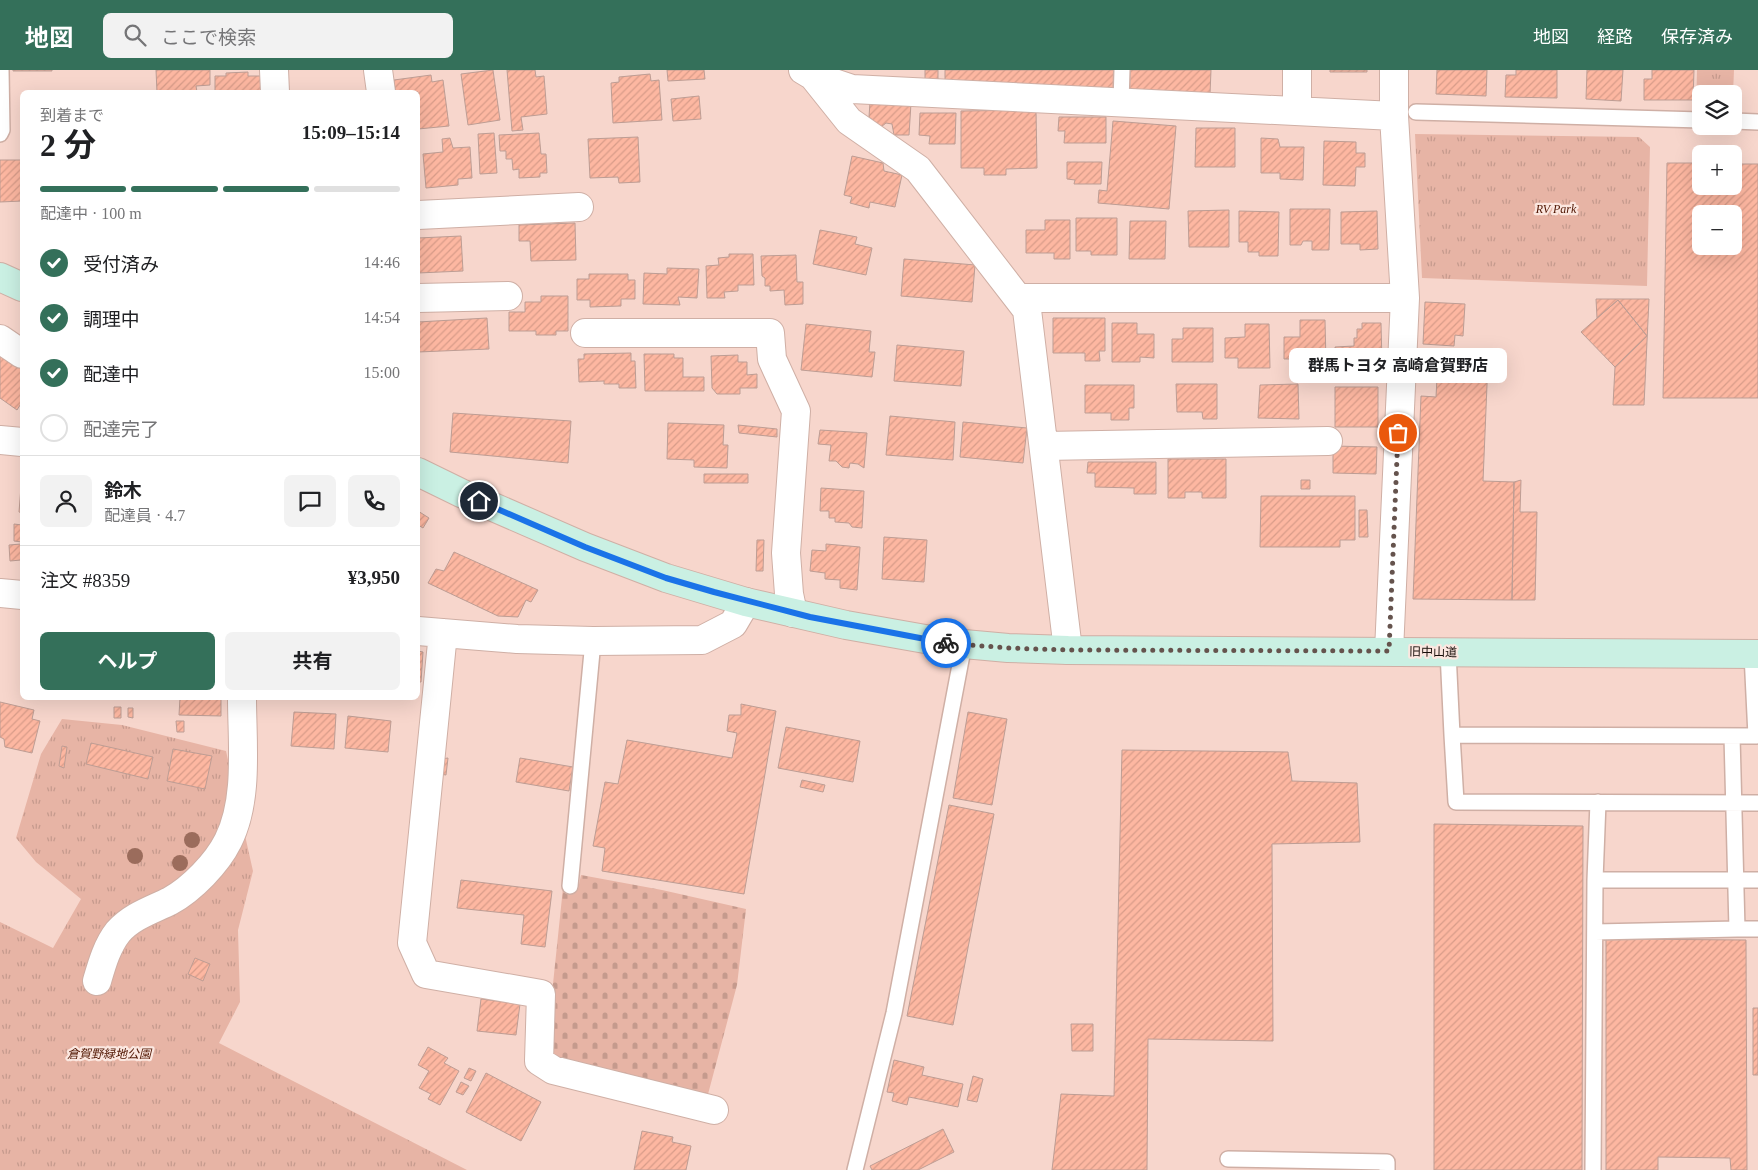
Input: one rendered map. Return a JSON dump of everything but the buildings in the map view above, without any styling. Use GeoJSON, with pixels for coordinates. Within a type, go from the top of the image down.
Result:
{"type":"FeatureCollection","features":[{"type":"Feature","properties":{"kind":"main road"},"geometry":{"type":"LineString","coordinates":[[0,277],[20,286]]}},
{"type":"Feature","properties":{"kind":"main road","name":"旧中山道"},"geometry":{"type":"LineString","coordinates":[[420,473],[585,547],[666,578],[746,602],[793,613],[942,642],[1008,648],[1068,650],[1755,654]]}},
{"type":"Feature","properties":{"kind":"street"},"geometry":{"type":"LineString","coordinates":[[274,70],[275,90]]}},
{"type":"Feature","properties":{"kind":"street"},"geometry":{"type":"LineString","coordinates":[[378,70],[382,90]]}},
{"type":"Feature","properties":{"kind":"street"},"geometry":{"type":"LineString","coordinates":[[1297,70],[1297,111]]}},
{"type":"Feature","properties":{"kind":"street"},"geometry":{"type":"LineString","coordinates":[[1389,651],[1404,298],[1405,114],[1394,70]]}},
{"type":"Feature","properties":{"kind":"street"},"geometry":{"type":"LineString","coordinates":[[808,73],[852,89],[1297,111],[1405,114]]}},
{"type":"Feature","properties":{"kind":"street"},"geometry":{"type":"LineString","coordinates":[[808,73],[849,121],[918,169],[1027,310],[1068,650]]}},
{"type":"Feature","properties":{"kind":"street"},"geometry":{"type":"LineString","coordinates":[[420,215],[579,206]]}},
{"type":"Feature","properties":{"kind":"street"},"geometry":{"type":"LineString","coordinates":[[420,298],[508,296]]}},
{"type":"Feature","properties":{"kind":"street"},"geometry":{"type":"LineString","coordinates":[[1018,298],[1404,298]]}},
{"type":"Feature","properties":{"kind":"street"},"geometry":{"type":"LineString","coordinates":[[585,333],[770,333],[772,359],[796,411],[786,553],[789,594],[793,613]]}},
{"type":"Feature","properties":{"kind":"street"},"geometry":{"type":"LineString","coordinates":[[0,339],[20,353]]}},
{"type":"Feature","properties":{"kind":"street"},"geometry":{"type":"LineString","coordinates":[[0,440],[20,442]]}},
{"type":"Feature","properties":{"kind":"street"},"geometry":{"type":"LineString","coordinates":[[1044,446],[1328,441]]}},
{"type":"Feature","properties":{"kind":"street"},"geometry":{"type":"LineString","coordinates":[[0,593],[20,596]]}},
{"type":"Feature","properties":{"kind":"street"},"geometry":{"type":"LineString","coordinates":[[430,632],[517,639],[593,641],[702,640],[733,624],[746,602]]}},
{"type":"Feature","properties":{"kind":"street"},"geometry":{"type":"LineString","coordinates":[[420,618],[430,632],[412,943],[426,974],[540,994],[539,1061],[553,1070],[714,1110]]}},
{"type":"Feature","properties":{"kind":"street"},"geometry":{"type":"LineString","coordinates":[[97,981],[102,962],[118,932],[135,918],[172,900],[207,872],[228,841],[240,800],[242,700]]}},
{"type":"Feature","properties":{"kind":"lane"},"geometry":{"type":"LineString","coordinates":[[0,134],[2,130],[1,70]]}},
{"type":"Feature","properties":{"kind":"lane"},"geometry":{"type":"LineString","coordinates":[[1121,102],[1122,70]]}},
{"type":"Feature","properties":{"kind":"lane"},"geometry":{"type":"LineString","coordinates":[[1405,114],[1692,120]]}},
{"type":"Feature","properties":{"kind":"lane"},"geometry":{"type":"LineString","coordinates":[[1742,121],[1758,122]]}},
{"type":"Feature","properties":{"kind":"lane"},"geometry":{"type":"LineString","coordinates":[[570,886],[593,641]]}},
{"type":"Feature","properties":{"kind":"lane"},"geometry":{"type":"LineString","coordinates":[[856,1170],[894,1013],[964,644]]}},
{"type":"Feature","properties":{"kind":"lane"},"geometry":{"type":"LineString","coordinates":[[1448,652],[1456,802],[1758,804]]}},
{"type":"Feature","properties":{"kind":"lane"},"geometry":{"type":"LineString","coordinates":[[1452,735],[1757,737],[1755,654]]}},
{"type":"Feature","properties":{"kind":"lane"},"geometry":{"type":"LineString","coordinates":[[1732,736],[1737,929]]}},
{"type":"Feature","properties":{"kind":"lane"},"geometry":{"type":"LineString","coordinates":[[1593,1170],[1595,880],[1598,802]]}},
{"type":"Feature","properties":{"kind":"lane"},"geometry":{"type":"LineString","coordinates":[[1595,880],[1758,880]]}},
{"type":"Feature","properties":{"kind":"lane"},"geometry":{"type":"LineString","coordinates":[[1595,932],[1758,929]]}},
{"type":"Feature","properties":{"kind":"lane"},"geometry":{"type":"LineString","coordinates":[[1228,1159],[1387,1162],[1387,1170]]}},
{"type":"Feature","properties":{"kind":"green space"},"geometry":{"type":"Polygon","coordinates":[[[1697,70],[1734,70],[1733,85],[1697,85],[1697,70]]]}},
{"type":"Feature","properties":{"kind":"green space","name":"RV Park"},"geometry":{"type":"Polygon","coordinates":[[[1415,134],[1639,137],[1650,147],[1647,286],[1422,278],[1415,134]]]}},
{"type":"Feature","properties":{"kind":"green space","name":"倉賀野緑地公園"},"geometry":{"type":"Polygon","coordinates":[[[62,719],[122,725],[226,751],[253,871],[238,930],[240,1002],[219,1043],[467,1170],[0,1170],[0,922],[53,948],[81,899],[36,862],[16,838],[41,754],[62,719]]]}},
{"type":"Feature","properties":{"kind":"green space"},"geometry":{"type":"Polygon","coordinates":[[[581,875],[662,890],[746,909],[737,985],[707,1098],[562,1061],[546,1051],[563,888],[578,889],[581,875]]]}},
{"type":"Feature","properties":{"kind":"way so far"},"geometry":{"type":"LineString","coordinates":[[946,643],[1068,650],[1389,651],[1398,433]]}},
{"type":"Feature","properties":{"kind":"place","name":"群馬トヨタ 高崎倉賀野店"},"geometry":{"type":"Point","coordinates":[1398,433]}},
{"type":"Feature","properties":{"kind":"route"},"geometry":{"type":"LineString","coordinates":[[479,501],[585,547],[666,578],[746,602],[810,617],[946,643]]}}]}
